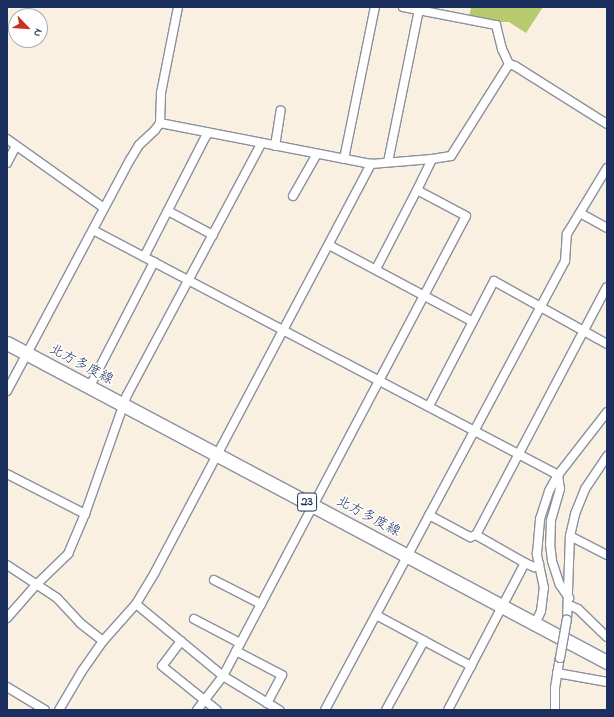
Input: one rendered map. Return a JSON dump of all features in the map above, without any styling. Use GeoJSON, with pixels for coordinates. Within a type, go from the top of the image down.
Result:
{"type":"FeatureCollection","features":[{"type":"Feature","properties":{"kind":"main road","name":"北方多度線"},"geometry":{"type":"LineString","coordinates":[[7,343],[89,388],[313,505],[607,662]]}},
{"type":"Feature","properties":{"kind":"street"},"geometry":{"type":"LineString","coordinates":[[7,391],[139,145],[155,130],[160,123],[161,93],[178,7]]}},
{"type":"Feature","properties":{"kind":"street"},"geometry":{"type":"LineString","coordinates":[[344,159],[375,7]]}},
{"type":"Feature","properties":{"kind":"street"},"geometry":{"type":"LineString","coordinates":[[402,7],[419,10],[437,10],[496,25],[502,49],[510,64],[607,124]]}},
{"type":"Feature","properties":{"kind":"street"},"geometry":{"type":"LineString","coordinates":[[388,162],[419,10]]}},
{"type":"Feature","properties":{"kind":"street"},"geometry":{"type":"LineString","coordinates":[[160,123],[261,144],[371,164],[452,156],[510,64]]}},
{"type":"Feature","properties":{"kind":"street"},"geometry":{"type":"LineString","coordinates":[[274,146],[281,110]]}},
{"type":"Feature","properties":{"kind":"street"},"geometry":{"type":"LineString","coordinates":[[144,257],[206,136],[206,132]]}},
{"type":"Feature","properties":{"kind":"street"},"geometry":{"type":"LineString","coordinates":[[7,139],[104,208]]}},
{"type":"Feature","properties":{"kind":"street"},"geometry":{"type":"LineString","coordinates":[[7,618],[36,585],[65,558],[85,514],[123,406],[261,144]]}},
{"type":"Feature","properties":{"kind":"street"},"geometry":{"type":"LineString","coordinates":[[7,163],[16,146]]}},
{"type":"Feature","properties":{"kind":"street"},"geometry":{"type":"LineString","coordinates":[[293,196],[317,154]]}},
{"type":"Feature","properties":{"kind":"street"},"geometry":{"type":"LineString","coordinates":[[376,269],[432,159]]}},
{"type":"Feature","properties":{"kind":"street"},"geometry":{"type":"LineString","coordinates":[[59,710],[82,671],[103,641],[136,604],[155,572],[371,164]]}},
{"type":"Feature","properties":{"kind":"street"},"geometry":{"type":"LineString","coordinates":[[325,710],[565,260],[567,234],[607,168]]}},
{"type":"Feature","properties":{"kind":"street"},"geometry":{"type":"LineString","coordinates":[[197,710],[224,676],[260,604],[466,216],[417,190]]}},
{"type":"Feature","properties":{"kind":"street"},"geometry":{"type":"LineString","coordinates":[[168,211],[213,235]]}},
{"type":"Feature","properties":{"kind":"street"},"geometry":{"type":"LineString","coordinates":[[580,213],[607,228]]}},
{"type":"Feature","properties":{"kind":"street"},"geometry":{"type":"LineString","coordinates":[[93,230],[558,475]]}},
{"type":"Feature","properties":{"kind":"street"},"geometry":{"type":"LineString","coordinates":[[329,245],[473,322]]}},
{"type":"Feature","properties":{"kind":"street"},"geometry":{"type":"LineString","coordinates":[[89,388],[154,262]]}},
{"type":"Feature","properties":{"kind":"street"},"geometry":{"type":"LineString","coordinates":[[429,406],[494,281],[607,344]]}},
{"type":"Feature","properties":{"kind":"street"},"geometry":{"type":"LineString","coordinates":[[429,515],[470,537],[476,535],[607,287]]}},
{"type":"Feature","properties":{"kind":"street"},"geometry":{"type":"LineString","coordinates":[[535,624],[541,611],[544,588],[537,554],[540,519],[549,491],[558,475],[607,412]]}},
{"type":"Feature","properties":{"kind":"street"},"geometry":{"type":"LineString","coordinates":[[554,710],[557,673],[569,601],[570,536],[575,514],[585,489],[607,456]]}},
{"type":"Feature","properties":{"kind":"street"},"geometry":{"type":"LineString","coordinates":[[7,474],[85,514]]}},
{"type":"Feature","properties":{"kind":"street"},"geometry":{"type":"LineString","coordinates":[[558,475],[560,489],[551,521],[550,544],[552,561],[560,585],[569,601],[607,637]]}},
{"type":"Feature","properties":{"kind":"street"},"geometry":{"type":"LineString","coordinates":[[476,535],[525,563],[534,567],[539,564]]}},
{"type":"Feature","properties":{"kind":"street"},"geometry":{"type":"LineString","coordinates":[[570,536],[607,555]]}},
{"type":"Feature","properties":{"kind":"street"},"geometry":{"type":"LineString","coordinates":[[448,710],[525,563]]}},
{"type":"Feature","properties":{"kind":"street"},"geometry":{"type":"LineString","coordinates":[[7,565],[58,598],[80,623],[103,641]]}},
{"type":"Feature","properties":{"kind":"street"},"geometry":{"type":"LineString","coordinates":[[214,580],[260,604]]}},
{"type":"Feature","properties":{"kind":"street"},"geometry":{"type":"LineString","coordinates":[[136,604],[224,676],[279,710]]}},
{"type":"Feature","properties":{"kind":"street"},"geometry":{"type":"LineString","coordinates":[[376,615],[471,666]]}},
{"type":"Feature","properties":{"kind":"street"},"geometry":{"type":"LineString","coordinates":[[194,619],[240,643]]}},
{"type":"Feature","properties":{"kind":"street"},"geometry":{"type":"LineString","coordinates":[[386,710],[424,641]]}},
{"type":"Feature","properties":{"kind":"street"},"geometry":{"type":"LineString","coordinates":[[181,642],[162,666],[217,710]]}},
{"type":"Feature","properties":{"kind":"street"},"geometry":{"type":"LineString","coordinates":[[236,651],[282,675],[267,703]]}},
{"type":"Feature","properties":{"kind":"street"},"geometry":{"type":"LineString","coordinates":[[557,673],[607,682]]}},
{"type":"Feature","properties":{"kind":"street"},"geometry":{"type":"LineString","coordinates":[[7,686],[45,710]]}},
{"type":"Feature","properties":{"kind":"green space"},"geometry":{"type":"Polygon","coordinates":[[[465,7],[543,7],[526,33],[509,22],[497,22],[469,17],[471,8],[465,7]]]}}]}
